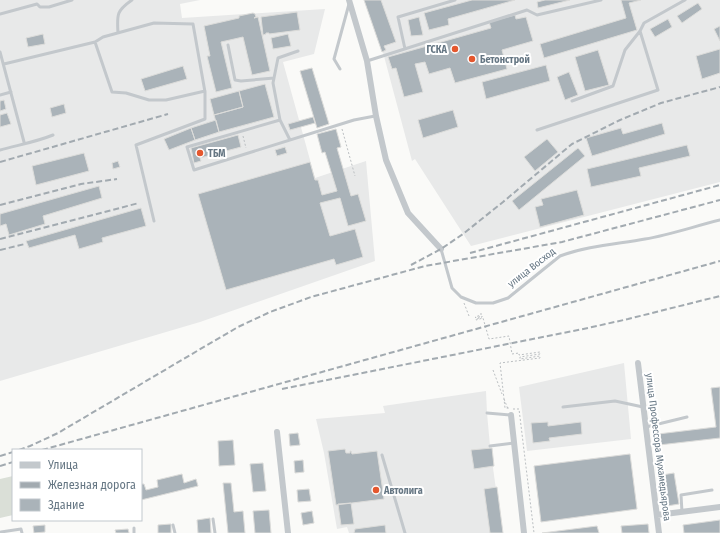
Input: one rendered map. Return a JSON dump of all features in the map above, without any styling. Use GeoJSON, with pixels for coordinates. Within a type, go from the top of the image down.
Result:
{"type":"FeatureCollection","features":[{"type":"Feature","properties":{"kind":"street"},"geometry":{"type":"LineString","coordinates":[[350,2],[368,61],[376,116],[386,160],[408,213],[441,249]]}},
{"type":"Feature","properties":{"kind":"street","name":"улица Профессора Мухамедьярова"},"geometry":{"type":"LineString","coordinates":[[638,363],[659,533]]}},
{"type":"Feature","properties":{"kind":"street"},"geometry":{"type":"LineString","coordinates":[[511,415],[524,533]]}},
{"type":"Feature","properties":{"kind":"street"},"geometry":{"type":"LineString","coordinates":[[277,432],[288,533]]}},
{"type":"Feature","properties":{"kind":"street"},"geometry":{"type":"LineString","coordinates":[[657,515],[720,507]]}},
{"type":"Feature","properties":{"kind":"lane"},"geometry":{"type":"LineString","coordinates":[[0,14],[37,4],[40,7],[49,7],[72,0]]}},
{"type":"Feature","properties":{"kind":"lane"},"geometry":{"type":"LineString","coordinates":[[118,33],[117,16],[122,7],[132,0]]}},
{"type":"Feature","properties":{"kind":"lane"},"geometry":{"type":"LineString","coordinates":[[405,49],[398,17],[455,0]]}},
{"type":"Feature","properties":{"kind":"lane"},"geometry":{"type":"LineString","coordinates":[[368,61],[527,10],[537,15],[601,0]]}},
{"type":"Feature","properties":{"kind":"lane"},"geometry":{"type":"LineString","coordinates":[[572,101],[613,86],[624,50],[640,31],[644,22],[685,0]]}},
{"type":"Feature","properties":{"kind":"lane"},"geometry":{"type":"LineString","coordinates":[[340,69],[334,59],[350,2]]}},
{"type":"Feature","properties":{"kind":"lane"},"geometry":{"type":"LineString","coordinates":[[4,64],[95,42],[103,37],[154,23],[193,24],[205,91],[205,119],[136,145],[154,220]]}},
{"type":"Feature","properties":{"kind":"lane"},"geometry":{"type":"LineString","coordinates":[[538,130],[658,90],[640,31]]}},
{"type":"Feature","properties":{"kind":"lane"},"geometry":{"type":"LineString","coordinates":[[95,42],[112,92],[126,93],[149,100],[166,100],[205,91]]}},
{"type":"Feature","properties":{"kind":"lane"},"geometry":{"type":"LineString","coordinates":[[228,45],[235,80],[241,81],[274,78]]}},
{"type":"Feature","properties":{"kind":"lane"},"geometry":{"type":"LineString","coordinates":[[290,140],[280,120],[273,82],[278,58],[298,51]]}},
{"type":"Feature","properties":{"kind":"lane"},"geometry":{"type":"LineString","coordinates":[[0,52],[24,142]]}},
{"type":"Feature","properties":{"kind":"lane"},"geometry":{"type":"LineString","coordinates":[[0,95],[11,92]]}},
{"type":"Feature","properties":{"kind":"lane"},"geometry":{"type":"LineString","coordinates":[[280,120],[187,147],[194,170],[354,120],[376,116]]}},
{"type":"Feature","properties":{"kind":"lane"},"geometry":{"type":"LineString","coordinates":[[0,150],[24,142],[38,141],[53,135]]}},
{"type":"Feature","properties":{"kind":"lane","name":"улица Восход"},"geometry":{"type":"LineString","coordinates":[[461,297],[476,304],[493,303],[508,298],[560,256],[571,252],[647,239],[720,220]]}},
{"type":"Feature","properties":{"kind":"lane"},"geometry":{"type":"LineString","coordinates":[[441,249],[452,288],[461,297]]}},
{"type":"Feature","properties":{"kind":"lane"},"geometry":{"type":"LineString","coordinates":[[563,407],[615,401],[644,407]]}},
{"type":"Feature","properties":{"kind":"lane"},"geometry":{"type":"LineString","coordinates":[[486,413],[511,415]]}},
{"type":"Feature","properties":{"kind":"lane"},"geometry":{"type":"LineString","coordinates":[[646,428],[687,417]]}},
{"type":"Feature","properties":{"kind":"lane"},"geometry":{"type":"LineString","coordinates":[[490,446],[514,444]]}},
{"type":"Feature","properties":{"kind":"lane"},"geometry":{"type":"LineString","coordinates":[[382,455],[405,533]]}},
{"type":"Feature","properties":{"kind":"lane"},"geometry":{"type":"LineString","coordinates":[[682,512],[681,495],[712,490]]}},
{"type":"Feature","properties":{"kind":"lane"},"geometry":{"type":"LineString","coordinates":[[213,519],[215,533]]}},
{"type":"Feature","properties":{"kind":"lane"},"geometry":{"type":"LineString","coordinates":[[173,525],[175,533]]}},
{"type":"Feature","properties":{"kind":"lane"},"geometry":{"type":"LineString","coordinates":[[1,532],[21,528],[22,533]]}},
{"type":"Feature","properties":{"kind":"lane"},"geometry":{"type":"LineString","coordinates":[[134,528],[134,533]]}},
{"type":"Feature","properties":{"kind":"path"},"geometry":{"type":"LineString","coordinates":[[341,125],[355,176]]}},
{"type":"Feature","properties":{"kind":"path"},"geometry":{"type":"LineString","coordinates":[[242,131],[248,153]]}},
{"type":"Feature","properties":{"kind":"path"},"geometry":{"type":"LineString","coordinates":[[461,297],[469,316]]}},
{"type":"Feature","properties":{"kind":"path"},"geometry":{"type":"LineString","coordinates":[[481,313],[481,315],[475,316],[476,318],[482,316],[476,320],[483,318],[489,339],[509,336],[512,354],[519,353],[519,355],[540,352],[540,354],[520,357],[520,360],[540,356],[540,358],[500,363],[500,369]]}},
{"type":"Feature","properties":{"kind":"path"},"geometry":{"type":"LineString","coordinates":[[493,370],[511,415]]}},
{"type":"Feature","properties":{"kind":"shaded area"},"geometry":{"type":"Polygon","coordinates":[[[0,0],[200,0],[180,4],[182,18],[325,9],[314,54],[283,62],[315,178],[366,161],[375,261],[200,322],[0,381],[0,0]]]}},
{"type":"Feature","properties":{"kind":"shaded area"},"geometry":{"type":"Polygon","coordinates":[[[369,0],[720,0],[720,182],[471,246],[415,159],[412,161],[369,0]]]}},
{"type":"Feature","properties":{"kind":"shaded area"},"geometry":{"type":"Polygon","coordinates":[[[624,363],[631,439],[527,451],[519,387],[624,363]]]}},
{"type":"Feature","properties":{"kind":"shaded area"},"geometry":{"type":"Polygon","coordinates":[[[486,391],[490,446],[502,533],[349,533],[347,527],[337,529],[324,453],[316,419],[385,413],[383,406],[486,391]]]}},
{"type":"Feature","properties":{"kind":"shaded area"},"geometry":{"type":"Polygon","coordinates":[[[12,476],[12,515],[0,518],[0,479],[12,476]]]}},
{"type":"Feature","properties":{"kind":"building"},"geometry":{"type":"Polygon","coordinates":[[[364,0],[381,0],[396,42],[384,46],[386,50],[382,52],[364,0]]]}},
{"type":"Feature","properties":{"kind":"building"},"geometry":{"type":"Polygon","coordinates":[[[472,0],[515,0],[448,19],[449,25],[429,30],[424,13],[472,0]]]}},
{"type":"Feature","properties":{"kind":"building"},"geometry":{"type":"Polygon","coordinates":[[[545,0],[570,0],[538,8],[537,2],[545,0]]]}},
{"type":"Feature","properties":{"kind":"building"},"geometry":{"type":"Polygon","coordinates":[[[621,0],[641,0],[629,3],[637,30],[544,58],[540,44],[626,18],[621,0]]]}},
{"type":"Feature","properties":{"kind":"building"},"geometry":{"type":"Polygon","coordinates":[[[698,3],[702,9],[682,23],[677,16],[698,3]]]}},
{"type":"Feature","properties":{"kind":"building"},"geometry":{"type":"Polygon","coordinates":[[[297,12],[300,30],[269,34],[266,33],[263,35],[261,17],[297,12]]]}},
{"type":"Feature","properties":{"kind":"building"},"geometry":{"type":"Polygon","coordinates":[[[253,13],[256,17],[254,18],[258,17],[270,71],[252,75],[243,37],[221,42],[232,88],[216,92],[207,56],[210,56],[204,26],[239,18],[239,16],[253,13]]]}},
{"type":"Feature","properties":{"kind":"building"},"geometry":{"type":"Polygon","coordinates":[[[515,15],[516,19],[526,17],[533,41],[502,50],[507,69],[455,83],[450,68],[429,74],[425,62],[415,64],[423,92],[404,97],[396,68],[392,69],[388,57],[491,28],[489,22],[515,15]]]}},
{"type":"Feature","properties":{"kind":"building"},"geometry":{"type":"Polygon","coordinates":[[[419,17],[423,35],[411,36],[408,20],[419,17]]]}},
{"type":"Feature","properties":{"kind":"building"},"geometry":{"type":"Polygon","coordinates":[[[668,19],[672,27],[655,37],[650,29],[668,19]]]}},
{"type":"Feature","properties":{"kind":"building"},"geometry":{"type":"Polygon","coordinates":[[[720,26],[720,41],[714,29],[720,26]]]}},
{"type":"Feature","properties":{"kind":"building"},"geometry":{"type":"Polygon","coordinates":[[[43,34],[45,44],[28,47],[26,38],[43,34]]]}},
{"type":"Feature","properties":{"kind":"building"},"geometry":{"type":"Polygon","coordinates":[[[288,34],[291,46],[273,49],[271,38],[288,34]]]}},
{"type":"Feature","properties":{"kind":"building"},"geometry":{"type":"Polygon","coordinates":[[[720,49],[720,73],[702,79],[696,56],[720,49]]]}},
{"type":"Feature","properties":{"kind":"building"},"geometry":{"type":"Polygon","coordinates":[[[598,50],[609,85],[585,91],[575,57],[598,50]]]}},
{"type":"Feature","properties":{"kind":"building"},"geometry":{"type":"Polygon","coordinates":[[[546,65],[550,81],[486,99],[482,82],[546,65]]]}},
{"type":"Feature","properties":{"kind":"building"},"geometry":{"type":"Polygon","coordinates":[[[183,66],[187,79],[145,91],[141,79],[183,66]]]}},
{"type":"Feature","properties":{"kind":"building"},"geometry":{"type":"Polygon","coordinates":[[[312,68],[329,124],[317,128],[300,71],[312,68]]]}},
{"type":"Feature","properties":{"kind":"building"},"geometry":{"type":"Polygon","coordinates":[[[569,72],[578,95],[565,100],[557,77],[569,72]]]}},
{"type":"Feature","properties":{"kind":"building"},"geometry":{"type":"Polygon","coordinates":[[[265,84],[274,117],[219,132],[214,115],[243,107],[239,91],[265,84]]]}},
{"type":"Feature","properties":{"kind":"building"},"geometry":{"type":"Polygon","coordinates":[[[239,91],[243,107],[214,115],[210,99],[239,91]]]}},
{"type":"Feature","properties":{"kind":"building"},"geometry":{"type":"Polygon","coordinates":[[[4,100],[6,109],[0,111],[0,101],[4,100]]]}},
{"type":"Feature","properties":{"kind":"building"},"geometry":{"type":"Polygon","coordinates":[[[64,104],[66,113],[52,117],[50,108],[64,104]]]}},
{"type":"Feature","properties":{"kind":"building"},"geometry":{"type":"Polygon","coordinates":[[[453,110],[458,127],[423,138],[418,120],[453,110]]]}},
{"type":"Feature","properties":{"kind":"building"},"geometry":{"type":"Polygon","coordinates":[[[7,113],[11,124],[0,127],[0,115],[7,113]]]}},
{"type":"Feature","properties":{"kind":"building"},"geometry":{"type":"Polygon","coordinates":[[[313,117],[315,123],[290,130],[288,124],[313,117]]]}},
{"type":"Feature","properties":{"kind":"building"},"geometry":{"type":"Polygon","coordinates":[[[216,120],[219,132],[195,140],[191,128],[216,120]]]}},
{"type":"Feature","properties":{"kind":"building"},"geometry":{"type":"Polygon","coordinates":[[[662,123],[665,134],[592,156],[586,138],[621,128],[623,134],[662,123]]]}},
{"type":"Feature","properties":{"kind":"building"},"geometry":{"type":"Polygon","coordinates":[[[191,128],[195,140],[169,150],[164,139],[191,128]]]}},
{"type":"Feature","properties":{"kind":"building"},"geometry":{"type":"Polygon","coordinates":[[[336,129],[341,147],[337,148],[351,196],[358,194],[366,221],[348,226],[340,198],[320,203],[330,236],[355,229],[363,257],[336,265],[334,259],[226,290],[198,194],[310,162],[315,180],[318,180],[322,195],[337,191],[325,152],[322,153],[317,134],[336,129]]]}},
{"type":"Feature","properties":{"kind":"building"},"geometry":{"type":"Polygon","coordinates":[[[238,135],[241,147],[200,158],[201,161],[194,163],[191,148],[238,135]]]}},
{"type":"Feature","properties":{"kind":"building"},"geometry":{"type":"Polygon","coordinates":[[[547,139],[558,152],[535,171],[524,157],[547,139]]]}},
{"type":"Feature","properties":{"kind":"building"},"geometry":{"type":"Polygon","coordinates":[[[687,145],[690,156],[639,168],[641,176],[591,187],[587,169],[687,145]]]}},
{"type":"Feature","properties":{"kind":"building"},"geometry":{"type":"Polygon","coordinates":[[[285,147],[287,153],[277,156],[275,150],[285,147]]]}},
{"type":"Feature","properties":{"kind":"building"},"geometry":{"type":"Polygon","coordinates":[[[578,148],[585,156],[519,210],[512,201],[578,148]]]}},
{"type":"Feature","properties":{"kind":"building"},"geometry":{"type":"Polygon","coordinates":[[[84,153],[89,171],[36,185],[32,166],[84,153]]]}},
{"type":"Feature","properties":{"kind":"building"},"geometry":{"type":"Polygon","coordinates":[[[118,161],[120,167],[113,169],[112,163],[118,161]]]}},
{"type":"Feature","properties":{"kind":"building"},"geometry":{"type":"Polygon","coordinates":[[[99,186],[102,198],[43,216],[45,224],[9,235],[6,224],[0,226],[0,214],[99,186]]]}},
{"type":"Feature","properties":{"kind":"building"},"geometry":{"type":"Polygon","coordinates":[[[577,190],[584,215],[540,227],[535,207],[543,205],[541,199],[577,190]]]}},
{"type":"Feature","properties":{"kind":"building"},"geometry":{"type":"Polygon","coordinates":[[[141,208],[146,226],[102,238],[103,242],[79,249],[75,235],[29,248],[26,241],[141,208]]]}},
{"type":"Feature","properties":{"kind":"building"},"geometry":{"type":"Polygon","coordinates":[[[720,387],[720,438],[659,445],[658,434],[716,427],[711,388],[720,387]]]}},
{"type":"Feature","properties":{"kind":"building"},"geometry":{"type":"Polygon","coordinates":[[[548,422],[548,426],[581,422],[582,434],[549,438],[550,441],[533,443],[531,423],[548,422]]]}},
{"type":"Feature","properties":{"kind":"building"},"geometry":{"type":"Polygon","coordinates":[[[298,433],[300,445],[290,446],[289,434],[298,433]]]}},
{"type":"Feature","properties":{"kind":"building"},"geometry":{"type":"Polygon","coordinates":[[[233,440],[235,465],[219,466],[218,441],[233,440]]]}},
{"type":"Feature","properties":{"kind":"building"},"geometry":{"type":"Polygon","coordinates":[[[492,448],[494,466],[474,469],[471,450],[492,448]]]}},
{"type":"Feature","properties":{"kind":"building"},"geometry":{"type":"Polygon","coordinates":[[[345,449],[346,453],[350,453],[351,451],[352,454],[377,451],[384,499],[336,505],[328,451],[345,449]]]}},
{"type":"Feature","properties":{"kind":"building"},"geometry":{"type":"Polygon","coordinates":[[[630,454],[637,509],[541,522],[534,466],[630,454]]]}},
{"type":"Feature","properties":{"kind":"building"},"geometry":{"type":"Polygon","coordinates":[[[303,460],[304,472],[295,473],[294,461],[303,460]]]}},
{"type":"Feature","properties":{"kind":"building"},"geometry":{"type":"Polygon","coordinates":[[[263,463],[266,491],[253,492],[250,464],[263,463]]]}},
{"type":"Feature","properties":{"kind":"building"},"geometry":{"type":"Polygon","coordinates":[[[674,473],[679,504],[667,506],[662,475],[674,473]]]}},
{"type":"Feature","properties":{"kind":"building"},"geometry":{"type":"Polygon","coordinates":[[[182,474],[184,483],[196,479],[198,486],[142,500],[142,484],[144,484],[146,490],[158,487],[157,480],[182,474]]]}},
{"type":"Feature","properties":{"kind":"building"},"geometry":{"type":"Polygon","coordinates":[[[223,483],[231,483],[234,512],[243,511],[245,533],[228,533],[223,483]]]}},
{"type":"Feature","properties":{"kind":"building"},"geometry":{"type":"Polygon","coordinates":[[[497,487],[503,533],[490,533],[484,489],[497,487]]]}},
{"type":"Feature","properties":{"kind":"building"},"geometry":{"type":"Polygon","coordinates":[[[309,489],[311,501],[298,502],[297,490],[309,489]]]}},
{"type":"Feature","properties":{"kind":"building"},"geometry":{"type":"Polygon","coordinates":[[[351,503],[354,524],[341,525],[338,504],[351,503]]]}},
{"type":"Feature","properties":{"kind":"building"},"geometry":{"type":"Polygon","coordinates":[[[269,510],[271,533],[255,533],[253,511],[269,510]]]}},
{"type":"Feature","properties":{"kind":"building"},"geometry":{"type":"Polygon","coordinates":[[[312,511],[314,523],[303,525],[301,513],[312,511]]]}},
{"type":"Feature","properties":{"kind":"building"},"geometry":{"type":"Polygon","coordinates":[[[210,518],[211,533],[198,533],[197,520],[210,518]]]}},
{"type":"Feature","properties":{"kind":"building"},"geometry":{"type":"Polygon","coordinates":[[[720,520],[720,533],[684,533],[683,525],[720,520]]]}},
{"type":"Feature","properties":{"kind":"building"},"geometry":{"type":"Polygon","coordinates":[[[171,524],[171,533],[158,533],[158,525],[171,524]]]}},
{"type":"Feature","properties":{"kind":"building"},"geometry":{"type":"Polygon","coordinates":[[[648,524],[649,533],[622,533],[621,526],[648,524]]]}},
{"type":"Feature","properties":{"kind":"building"},"geometry":{"type":"Polygon","coordinates":[[[45,525],[45,532],[34,533],[33,526],[45,525]]]}},
{"type":"Feature","properties":{"kind":"building"},"geometry":{"type":"Polygon","coordinates":[[[385,525],[386,533],[354,533],[355,529],[385,525]]]}},
{"type":"Feature","properties":{"kind":"building"},"geometry":{"type":"Polygon","coordinates":[[[597,526],[599,533],[542,533],[597,526]]]}},
{"type":"Feature","properties":{"kind":"building"},"geometry":{"type":"Polygon","coordinates":[[[128,529],[129,533],[116,533],[115,530],[128,529]]]}},
{"type":"Feature","properties":{"kind":"railway"},"geometry":{"type":"LineString","coordinates":[[411,265],[441,249],[463,234],[572,144],[620,120],[661,103],[720,87]]}},
{"type":"Feature","properties":{"kind":"railway"},"geometry":{"type":"LineString","coordinates":[[0,162],[168,114]]}},
{"type":"Feature","properties":{"kind":"railway"},"geometry":{"type":"LineString","coordinates":[[0,205],[81,184],[117,179]]}},
{"type":"Feature","properties":{"kind":"railway"},"geometry":{"type":"LineString","coordinates":[[470,253],[720,185]]}},
{"type":"Feature","properties":{"kind":"railway"},"geometry":{"type":"LineString","coordinates":[[22,449],[58,433],[238,327],[270,312],[311,297],[425,266],[562,242],[720,200]]}},
{"type":"Feature","properties":{"kind":"railway"},"geometry":{"type":"LineString","coordinates":[[0,239],[139,203]]}},
{"type":"Feature","properties":{"kind":"railway"},"geometry":{"type":"LineString","coordinates":[[0,250],[25,244]]}},
{"type":"Feature","properties":{"kind":"railway"},"geometry":{"type":"LineString","coordinates":[[46,449],[720,261]]}},
{"type":"Feature","properties":{"kind":"railway"},"geometry":{"type":"LineString","coordinates":[[282,389],[588,328],[720,296]]}},
{"type":"Feature","properties":{"kind":"railway"},"geometry":{"type":"LineString","coordinates":[[0,456],[12,452]]}},
{"type":"Feature","properties":{"kind":"railway"},"geometry":{"type":"LineString","coordinates":[[0,466],[12,462]]}},
{"type":"Feature","properties":{"kind":"place","name":"ГСКА"},"geometry":{"type":"Point","coordinates":[455,49]}},
{"type":"Feature","properties":{"kind":"place","name":"Бетонстрой"},"geometry":{"type":"Point","coordinates":[472,59]}},
{"type":"Feature","properties":{"kind":"place","name":"ТБМ"},"geometry":{"type":"Point","coordinates":[200,153]}},
{"type":"Feature","properties":{"kind":"place","name":"Автолига"},"geometry":{"type":"Point","coordinates":[376,490]}}]}
